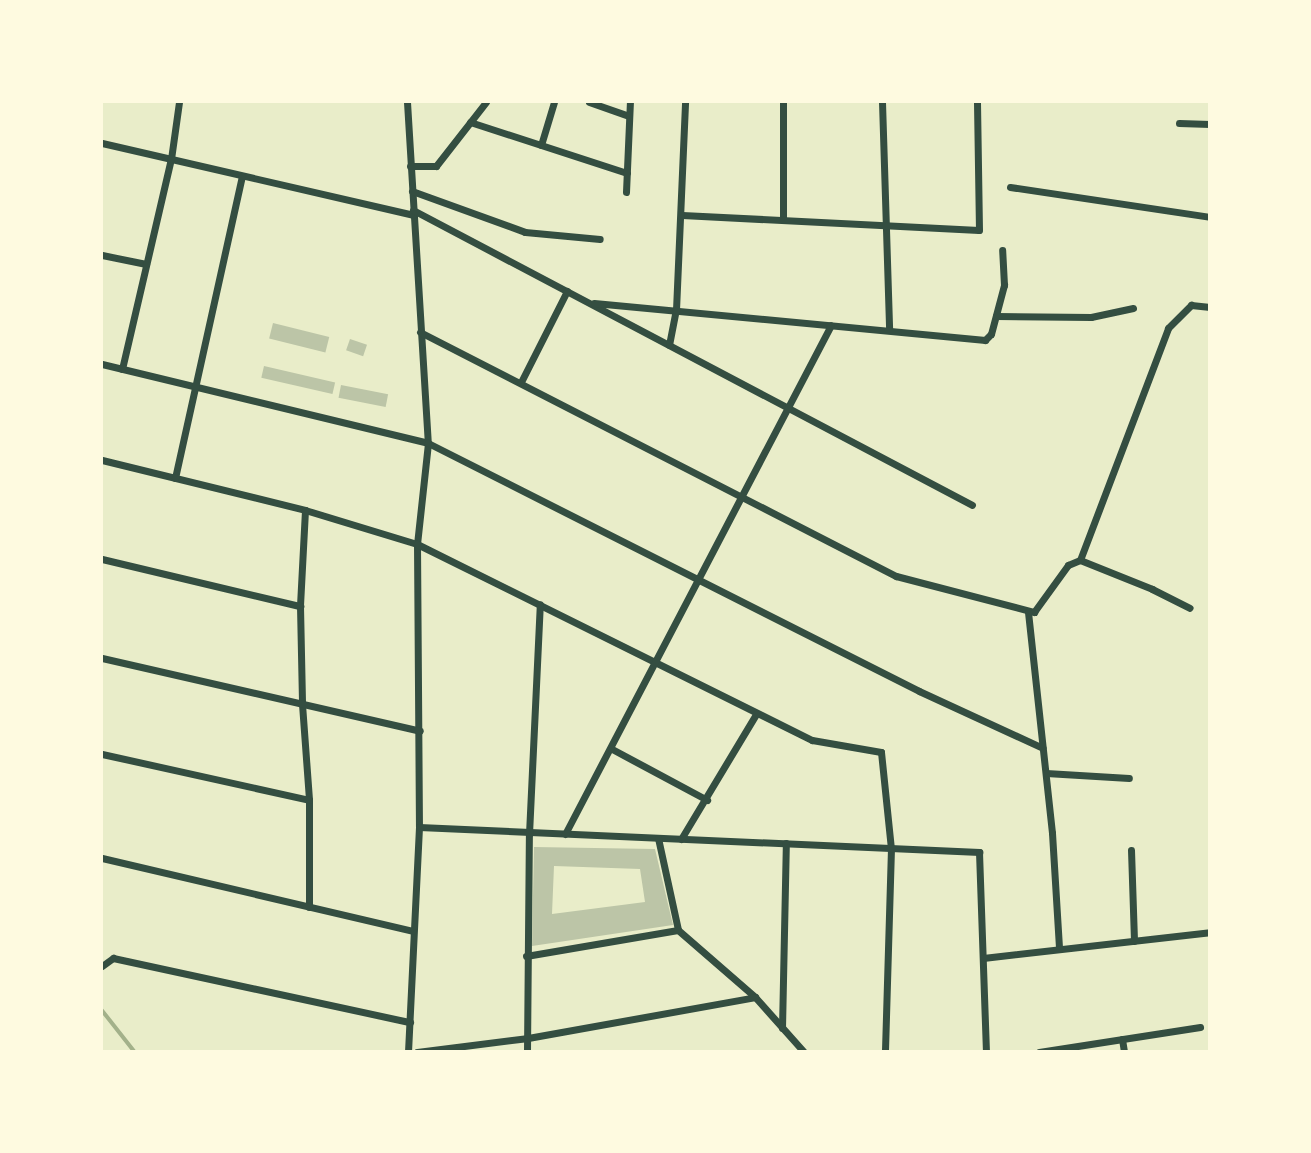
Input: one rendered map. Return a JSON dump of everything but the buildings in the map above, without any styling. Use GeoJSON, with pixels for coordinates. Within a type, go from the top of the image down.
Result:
{"type":"FeatureCollection","features":[{"type":"Feature","properties":{"kind":"street"},"geometry":{"type":"LineString","coordinates":[[122,369],[171,159],[179,102]]}},
{"type":"Feature","properties":{"kind":"street"},"geometry":{"type":"LineString","coordinates":[[407,102],[428,443],[417,544],[419,827],[408,1052]]}},
{"type":"Feature","properties":{"kind":"street"},"geometry":{"type":"LineString","coordinates":[[410,166],[436,166],[486,102]]}},
{"type":"Feature","properties":{"kind":"street"},"geometry":{"type":"LineString","coordinates":[[541,145],[554,102]]}},
{"type":"Feature","properties":{"kind":"street"},"geometry":{"type":"LineString","coordinates":[[589,102],[629,116]]}},
{"type":"Feature","properties":{"kind":"street"},"geometry":{"type":"LineString","coordinates":[[626,192],[630,102]]}},
{"type":"Feature","properties":{"kind":"street"},"geometry":{"type":"LineString","coordinates":[[669,345],[676,310],[685,102]]}},
{"type":"Feature","properties":{"kind":"street"},"geometry":{"type":"LineString","coordinates":[[783,102],[783,220]]}},
{"type":"Feature","properties":{"kind":"street"},"geometry":{"type":"LineString","coordinates":[[882,102],[889,330]]}},
{"type":"Feature","properties":{"kind":"street"},"geometry":{"type":"LineString","coordinates":[[682,215],[979,230],[976,102]]}},
{"type":"Feature","properties":{"kind":"street"},"geometry":{"type":"LineString","coordinates":[[470,122],[626,173]]}},
{"type":"Feature","properties":{"kind":"street"},"geometry":{"type":"LineString","coordinates":[[1179,123],[1209,124]]}},
{"type":"Feature","properties":{"kind":"street"},"geometry":{"type":"LineString","coordinates":[[102,143],[413,213],[590,303],[972,505]]}},
{"type":"Feature","properties":{"kind":"street"},"geometry":{"type":"LineString","coordinates":[[175,478],[242,176]]}},
{"type":"Feature","properties":{"kind":"street"},"geometry":{"type":"LineString","coordinates":[[1010,187],[1209,217]]}},
{"type":"Feature","properties":{"kind":"street"},"geometry":{"type":"LineString","coordinates":[[412,191],[525,232],[600,239]]}},
{"type":"Feature","properties":{"kind":"street"},"geometry":{"type":"LineString","coordinates":[[590,303],[985,340],[990,334],[1004,285],[1002,250]]}},
{"type":"Feature","properties":{"kind":"street"},"geometry":{"type":"LineString","coordinates":[[102,255],[146,264]]}},
{"type":"Feature","properties":{"kind":"street"},"geometry":{"type":"LineString","coordinates":[[521,382],[567,291]]}},
{"type":"Feature","properties":{"kind":"street"},"geometry":{"type":"LineString","coordinates":[[1080,560],[1168,328],[1191,305],[1209,307]]}},
{"type":"Feature","properties":{"kind":"street"},"geometry":{"type":"LineString","coordinates":[[996,316],[1091,317],[1133,308]]}},
{"type":"Feature","properties":{"kind":"street"},"geometry":{"type":"LineString","coordinates":[[565,835],[657,664],[831,325]]}},
{"type":"Feature","properties":{"kind":"street"},"geometry":{"type":"LineString","coordinates":[[420,332],[896,576],[1034,612],[1068,565],[1080,560],[1152,589],[1190,608]]}},
{"type":"Feature","properties":{"kind":"street"},"geometry":{"type":"LineString","coordinates":[[102,364],[428,443],[919,691],[1043,748]]}},
{"type":"Feature","properties":{"kind":"street"},"geometry":{"type":"LineString","coordinates":[[102,460],[305,510],[417,544],[812,740],[881,752],[891,848],[885,1052]]}},
{"type":"Feature","properties":{"kind":"street"},"geometry":{"type":"LineString","coordinates":[[305,510],[300,606],[302,704],[309,800],[309,906]]}},
{"type":"Feature","properties":{"kind":"street"},"geometry":{"type":"LineString","coordinates":[[102,559],[300,606]]}},
{"type":"Feature","properties":{"kind":"street"},"geometry":{"type":"LineString","coordinates":[[527,1052],[529,834],[540,604]]}},
{"type":"Feature","properties":{"kind":"street"},"geometry":{"type":"LineString","coordinates":[[1028,612],[1046,773],[1059,949]]}},
{"type":"Feature","properties":{"kind":"street"},"geometry":{"type":"LineString","coordinates":[[102,658],[419,731]]}},
{"type":"Feature","properties":{"kind":"street"},"geometry":{"type":"LineString","coordinates":[[681,839],[707,800],[756,714]]}},
{"type":"Feature","properties":{"kind":"street"},"geometry":{"type":"LineString","coordinates":[[612,749],[707,800]]}},
{"type":"Feature","properties":{"kind":"street"},"geometry":{"type":"LineString","coordinates":[[102,754],[309,800]]}},
{"type":"Feature","properties":{"kind":"street"},"geometry":{"type":"LineString","coordinates":[[1046,773],[1129,778]]}},
{"type":"Feature","properties":{"kind":"street"},"geometry":{"type":"LineString","coordinates":[[419,827],[979,852],[986,1052]]}},
{"type":"Feature","properties":{"kind":"street"},"geometry":{"type":"LineString","coordinates":[[657,838],[678,930],[755,997],[804,1052]]}},
{"type":"Feature","properties":{"kind":"street"},"geometry":{"type":"LineString","coordinates":[[782,1028],[786,843]]}},
{"type":"Feature","properties":{"kind":"street"},"geometry":{"type":"LineString","coordinates":[[1131,850],[1134,941]]}},
{"type":"Feature","properties":{"kind":"street"},"geometry":{"type":"LineString","coordinates":[[102,858],[412,930]]}},
{"type":"Feature","properties":{"kind":"street"},"geometry":{"type":"LineString","coordinates":[[526,956],[678,930]]}},
{"type":"Feature","properties":{"kind":"street"},"geometry":{"type":"LineString","coordinates":[[983,958],[1209,932]]}},
{"type":"Feature","properties":{"kind":"street"},"geometry":{"type":"LineString","coordinates":[[102,966],[113,958],[410,1022]]}},
{"type":"Feature","properties":{"kind":"street"},"geometry":{"type":"LineString","coordinates":[[416,1052],[528,1038],[755,997]]}},
{"type":"Feature","properties":{"kind":"street"},"geometry":{"type":"LineString","coordinates":[[1039,1052],[1200,1027]]}},
{"type":"Feature","properties":{"kind":"street"},"geometry":{"type":"LineString","coordinates":[[1122,1039],[1124,1052]]}},
{"type":"Feature","properties":{"kind":"waterway"},"geometry":{"type":"LineString","coordinates":[[102,1010],[135,1052]]}}]}
